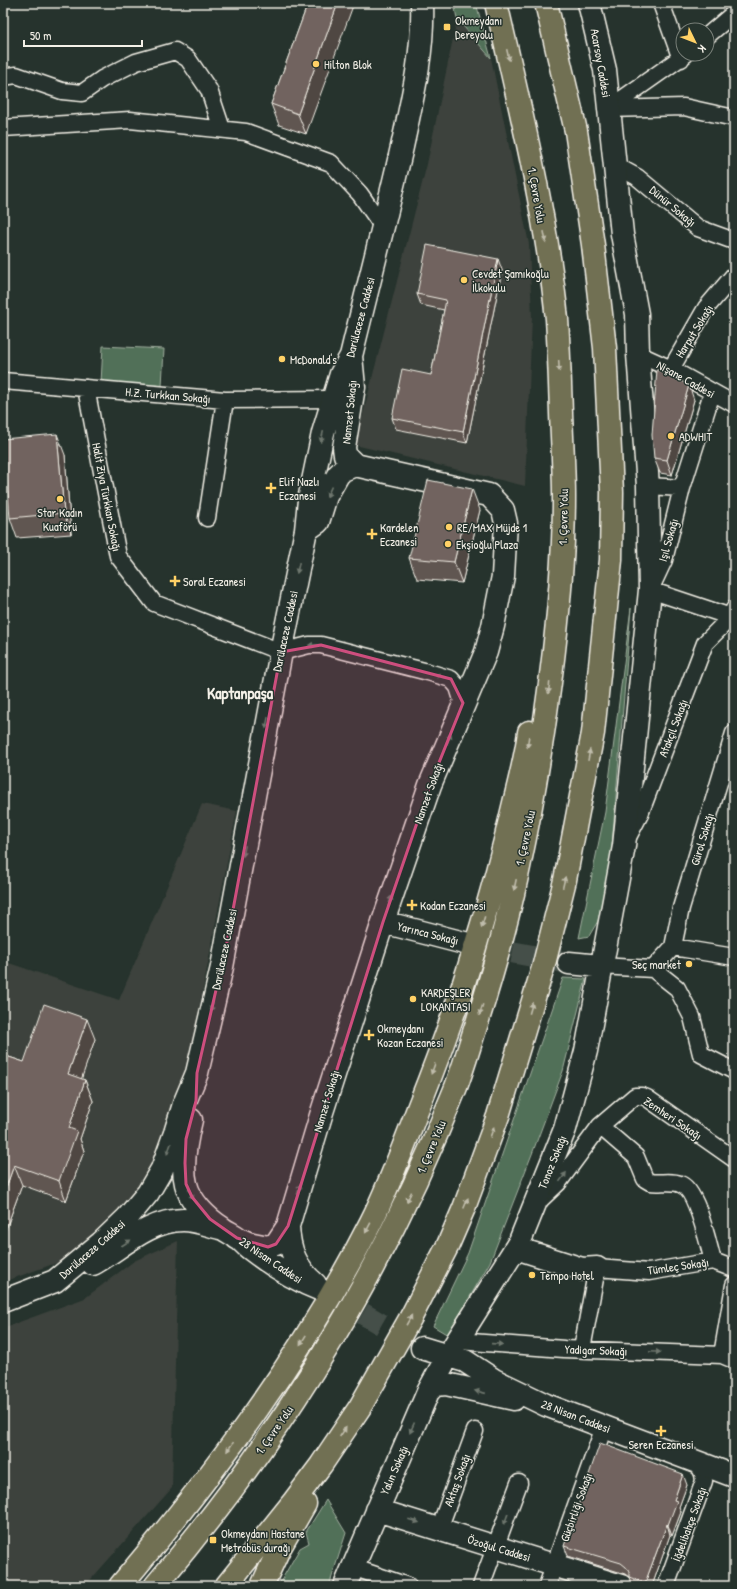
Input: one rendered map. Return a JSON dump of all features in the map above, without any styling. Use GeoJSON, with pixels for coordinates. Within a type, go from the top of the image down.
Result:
{"type":"FeatureCollection","features":[{"type":"Feature","properties":{"kind":"highway","name":"1. Çevre Yolu"},"geometry":{"type":"LineString","coordinates":[[155,1586],[249,1466],[291,1405],[331,1343],[416,1183],[457,1084],[494,971],[509,912],[536,787],[557,633],[563,552],[564,490],[557,321],[549,258],[528,143],[496,3]]}},
{"type":"Feature","properties":{"kind":"highway"},"geometry":{"type":"LineString","coordinates":[[226,1586],[290,1507],[321,1465],[360,1407],[411,1318],[448,1245],[479,1169],[498,1116],[552,932],[566,872],[593,733],[611,560],[612,492],[605,348],[593,245],[576,131],[546,3]]}},
{"type":"Feature","properties":{"kind":"highway"},"geometry":{"type":"LineString","coordinates":[[120,1586],[162,1536],[210,1474],[284,1370],[345,1270],[371,1222],[392,1177],[462,989],[502,856],[527,750],[539,662],[563,552]]}},
{"type":"Feature","properties":{"kind":"highway"},"geometry":{"type":"LineString","coordinates":[[262,1586],[279,1549],[313,1488],[321,1465]]}},
{"type":"Feature","properties":{"kind":"highway"},"geometry":{"type":"LineString","coordinates":[[250,1586],[279,1549]]}},
{"type":"Feature","properties":{"kind":"main road","name":"Darülaceze Caddesi"},"geometry":{"type":"LineString","coordinates":[[3,1301],[55,1281],[101,1243],[128,1218],[148,1193],[162,1169],[184,1104],[197,1073],[223,960],[280,652],[306,530],[309,500],[323,433],[341,374],[351,356],[383,227],[413,94],[422,36],[422,3]]}},
{"type":"Feature","properties":{"kind":"main road","name":"Acarsoy Caddesi"},"geometry":{"type":"LineString","coordinates":[[579,3],[600,89],[608,109]]}},
{"type":"Feature","properties":{"kind":"main road","name":"Acarsoy Caddesi"},"geometry":{"type":"LineString","coordinates":[[589,3],[605,70],[609,96],[608,109]]}},
{"type":"Feature","properties":{"kind":"main road","name":"Tonoz Sokağı"},"geometry":{"type":"LineString","coordinates":[[452,1349],[519,1242],[565,1129],[586,1051],[600,966],[624,846],[650,590],[648,486],[638,354],[637,314],[622,234],[608,109]]}},
{"type":"Feature","properties":{"kind":"main road","name":"Namzet Sokağı"},"geometry":{"type":"LineString","coordinates":[[230,1233],[248,1243],[268,1247],[276,1244],[288,1226],[322,1112],[383,922],[430,785],[463,703],[486,652],[503,576],[506,523],[503,510],[488,495],[355,465],[345,455],[344,447],[354,387],[351,356]]}},
{"type":"Feature","properties":{"kind":"main road"},"geometry":{"type":"LineString","coordinates":[[306,530],[318,522],[326,496],[338,475],[343,470],[355,465]]}},
{"type":"Feature","properties":{"kind":"main road","name":"Yarınca Sokağı"},"geometry":{"type":"LineString","coordinates":[[383,922],[472,945]]}},
{"type":"Feature","properties":{"kind":"main road"},"geometry":{"type":"LineString","coordinates":[[570,963],[600,966]]}},
{"type":"Feature","properties":{"kind":"main road","name":"28 Nisan Caddesi"},"geometry":{"type":"LineString","coordinates":[[197,1073],[196,1101],[186,1139],[185,1163],[186,1184],[192,1197],[200,1209],[248,1248],[289,1275],[321,1290]]}},
{"type":"Feature","properties":{"kind":"main road"},"geometry":{"type":"LineString","coordinates":[[55,1281],[78,1272],[156,1225],[184,1220],[230,1233]]}},
{"type":"Feature","properties":{"kind":"main road","name":"Namzet Sokağı"},"geometry":{"type":"LineString","coordinates":[[288,1226],[289,1244],[294,1258],[302,1272],[321,1290]]}},
{"type":"Feature","properties":{"kind":"main road"},"geometry":{"type":"LineString","coordinates":[[519,1242],[582,1269],[597,1268]]}},
{"type":"Feature","properties":{"kind":"main road","name":"28 Nisan Caddesi"},"geometry":{"type":"LineString","coordinates":[[422,1348],[452,1349],[465,1361],[494,1380],[546,1405],[734,1476]]}},
{"type":"Feature","properties":{"kind":"main road","name":"Yalın Sokağı"},"geometry":{"type":"LineString","coordinates":[[348,1577],[428,1392],[452,1349]]}},
{"type":"Feature","properties":{"kind":"main road"},"geometry":{"type":"LineString","coordinates":[[428,1392],[435,1385],[446,1384],[546,1405]]}},
{"type":"Feature","properties":{"kind":"main road","name":"Özoğul Caddesi"},"geometry":{"type":"LineString","coordinates":[[377,1510],[621,1586]]}},
{"type":"Feature","properties":{"kind":"street"},"geometry":{"type":"LineString","coordinates":[[661,3],[675,35]]}},
{"type":"Feature","properties":{"kind":"street"},"geometry":{"type":"LineString","coordinates":[[715,29],[734,13]]}},
{"type":"Feature","properties":{"kind":"street"},"geometry":{"type":"LineString","coordinates":[[3,77],[16,75],[62,91],[82,93],[102,79],[136,62],[174,51],[188,59],[209,90],[222,129]]}},
{"type":"Feature","properties":{"kind":"street"},"geometry":{"type":"LineString","coordinates":[[608,109],[675,62]]}},
{"type":"Feature","properties":{"kind":"street"},"geometry":{"type":"LineString","coordinates":[[608,109],[684,107],[734,118]]}},
{"type":"Feature","properties":{"kind":"street"},"geometry":{"type":"LineString","coordinates":[[3,128],[130,120],[246,132],[331,163],[360,194],[383,227]]}},
{"type":"Feature","properties":{"kind":"street","name":"Dünür Sokağı"},"geometry":{"type":"LineString","coordinates":[[615,165],[637,177],[698,228],[734,241]]}},
{"type":"Feature","properties":{"kind":"street","name":"Harput Sokağı"},"geometry":{"type":"LineString","coordinates":[[670,369],[706,308],[734,275]]}},
{"type":"Feature","properties":{"kind":"street","name":"Nişane Caddesi"},"geometry":{"type":"LineString","coordinates":[[638,354],[670,369],[734,404]]}},
{"type":"Feature","properties":{"kind":"street","name":"H.Z. Turkkan Sokağı"},"geometry":{"type":"LineString","coordinates":[[3,381],[225,400],[333,399]]}},
{"type":"Feature","properties":{"kind":"street","name":"Halit Ziya Türkkan Sokağı"},"geometry":{"type":"LineString","coordinates":[[86,388],[118,556],[154,602],[280,652]]}},
{"type":"Feature","properties":{"kind":"street","name":"Işıl Sokağı"},"geometry":{"type":"LineString","coordinates":[[650,590],[664,560],[682,488],[712,393]]}},
{"type":"Feature","properties":{"kind":"street"},"geometry":{"type":"LineString","coordinates":[[207,518],[225,400]]}},
{"type":"Feature","properties":{"kind":"street"},"geometry":{"type":"LineString","coordinates":[[648,486],[682,488]]}},
{"type":"Feature","properties":{"kind":"street"},"geometry":{"type":"LineString","coordinates":[[650,590],[733,615]]}},
{"type":"Feature","properties":{"kind":"street","name":"Atakçil Sokağı"},"geometry":{"type":"LineString","coordinates":[[624,846],[640,814],[705,643],[733,615]]}},
{"type":"Feature","properties":{"kind":"street"},"geometry":{"type":"LineString","coordinates":[[280,652],[309,645],[321,645],[428,672],[451,679],[458,687],[463,703]]}},
{"type":"Feature","properties":{"kind":"street","name":"Gürol Sokağı"},"geometry":{"type":"LineString","coordinates":[[673,947],[681,908],[734,733]]}},
{"type":"Feature","properties":{"kind":"street"},"geometry":{"type":"LineString","coordinates":[[653,969],[673,947],[734,957]]}},
{"type":"Feature","properties":{"kind":"street"},"geometry":{"type":"LineString","coordinates":[[600,966],[653,969],[677,988],[692,1016],[701,1054],[734,1071]]}},
{"type":"Feature","properties":{"kind":"street","name":"Zemheri Sokağı"},"geometry":{"type":"LineString","coordinates":[[535,1205],[558,1183],[600,1126],[635,1096],[642,1096],[734,1159]]}},
{"type":"Feature","properties":{"kind":"street"},"geometry":{"type":"LineString","coordinates":[[600,1126],[636,1157],[646,1179],[650,1182],[677,1182],[690,1190],[698,1209],[713,1261]]}},
{"type":"Feature","properties":{"kind":"street","name":"Tümleç Sokağı"},"geometry":{"type":"LineString","coordinates":[[597,1268],[649,1272],[713,1261],[734,1269]]}},
{"type":"Feature","properties":{"kind":"street"},"geometry":{"type":"LineString","coordinates":[[582,1349],[597,1268]]}},
{"type":"Feature","properties":{"kind":"street"},"geometry":{"type":"LineString","coordinates":[[728,1358],[734,1285]]}},
{"type":"Feature","properties":{"kind":"street","name":"Yadigar Sokağı"},"geometry":{"type":"LineString","coordinates":[[452,1349],[582,1349],[728,1358]]}},
{"type":"Feature","properties":{"kind":"street","name":"Güçbirliği Sokağı"},"geometry":{"type":"LineString","coordinates":[[547,1586],[604,1427]]}},
{"type":"Feature","properties":{"kind":"street","name":"Aktaş Sokağı"},"geometry":{"type":"LineString","coordinates":[[439,1529],[474,1431]]}},
{"type":"Feature","properties":{"kind":"street","name":"İğdelibahçe Sokağı"},"geometry":{"type":"LineString","coordinates":[[666,1586],[704,1481],[703,1474],[697,1462]]}},
{"type":"Feature","properties":{"kind":"street"},"geometry":{"type":"LineString","coordinates":[[482,1586],[520,1483]]}},
{"type":"Feature","properties":{"kind":"street"},"geometry":{"type":"LineString","coordinates":[[348,1577],[408,1586]]}},
{"type":"Feature","properties":{"kind":"highlighted area"},"geometry":{"type":"Polygon","coordinates":[[[321,645],[451,679],[463,703],[430,785],[383,922],[288,1226],[276,1244],[268,1247],[237,1238],[210,1219],[192,1197],[186,1184],[186,1139],[196,1101],[197,1073],[227,942],[281,652],[321,645]]]}},
{"type":"Feature","properties":{"kind":"shaded area","name":"Cevdet Şamıkoğlu İlkokulu"},"geometry":{"type":"Polygon","coordinates":[[[457,19],[491,58],[529,244],[532,317],[525,486],[355,445],[427,164],[457,19]]]}},
{"type":"Feature","properties":{"kind":"shaded area"},"geometry":{"type":"Polygon","coordinates":[[[202,804],[237,811],[190,1058],[166,1135],[144,1186],[100,1235],[59,1262],[3,1282],[3,961],[119,1000],[202,804]]]}},
{"type":"Feature","properties":{"kind":"shaded area"},"geometry":{"type":"Polygon","coordinates":[[[178,1241],[172,1488],[85,1586],[3,1586],[3,1328],[85,1298],[134,1261],[178,1241]]]}},
{"type":"Feature","properties":{"kind":"green space"},"geometry":{"type":"Polygon","coordinates":[[[454,3],[476,3],[491,58],[457,19],[454,3]]]}},
{"type":"Feature","properties":{"kind":"green space"},"geometry":{"type":"Polygon","coordinates":[[[103,346],[164,349],[162,386],[101,383],[103,346]]]}},
{"type":"Feature","properties":{"kind":"green space"},"geometry":{"type":"Polygon","coordinates":[[[631,608],[609,884],[598,921],[589,936],[579,938],[605,812],[631,608]]]}},
{"type":"Feature","properties":{"kind":"green space"},"geometry":{"type":"Polygon","coordinates":[[[563,978],[586,979],[563,1071],[490,1262],[448,1335],[433,1326],[468,1253],[563,978]]]}},
{"type":"Feature","properties":{"kind":"green space"},"geometry":{"type":"Polygon","coordinates":[[[326,1500],[346,1533],[329,1586],[278,1586],[300,1548],[309,1543],[306,1532],[326,1500]]]}},
{"type":"Feature","properties":{"kind":"building"},"geometry":{"type":"Polygon","coordinates":[[[308,3],[338,3],[298,114],[271,104],[308,3]]]}},
{"type":"Feature","properties":{"kind":"building"},"geometry":{"type":"Polygon","coordinates":[[[427,245],[498,259],[463,432],[392,418],[402,369],[431,375],[446,300],[417,294],[427,245]]]}},
{"type":"Feature","properties":{"kind":"building"},"geometry":{"type":"Polygon","coordinates":[[[657,369],[689,385],[667,460],[654,458],[652,435],[657,369]]]}},
{"type":"Feature","properties":{"kind":"building"},"geometry":{"type":"Polygon","coordinates":[[[57,434],[64,513],[10,518],[3,439],[57,434]]]}},
{"type":"Feature","properties":{"kind":"building"},"geometry":{"type":"Polygon","coordinates":[[[428,480],[472,489],[454,562],[409,558],[428,480]]]}},
{"type":"Feature","properties":{"kind":"building"},"geometry":{"type":"Polygon","coordinates":[[[44,1004],[87,1019],[68,1074],[85,1080],[69,1128],[77,1131],[59,1181],[14,1165],[3,1196],[3,1055],[24,1062],[44,1004]]]}},
{"type":"Feature","properties":{"kind":"building"},"geometry":{"type":"Polygon","coordinates":[[[600,1443],[683,1474],[674,1500],[677,1501],[645,1583],[629,1577],[629,1572],[621,1563],[564,1546],[600,1443]]]}},
{"type":"Feature","properties":{"kind":"tunnel"},"geometry":{"type":"LineString","coordinates":[[480,946],[569,963]]}},
{"type":"Feature","properties":{"kind":"tunnel"},"geometry":{"type":"LineString","coordinates":[[334,1297],[422,1348]]}},
{"type":"Feature","properties":{"kind":"place","name":"Okmeydanı Dereyolu"},"geometry":{"type":"Point","coordinates":[447,27]}},
{"type":"Feature","properties":{"kind":"place","name":"Hilton Blok"},"geometry":{"type":"Point","coordinates":[316,64]}},
{"type":"Feature","properties":{"kind":"place","name":"Cevdet Şamıkoğlu İlkokulu"},"geometry":{"type":"Point","coordinates":[464,280]}},
{"type":"Feature","properties":{"kind":"place","name":"McDonald's"},"geometry":{"type":"Point","coordinates":[282,359]}},
{"type":"Feature","properties":{"kind":"place","name":"ADWHIT"},"geometry":{"type":"Point","coordinates":[671,436]}},
{"type":"Feature","properties":{"kind":"place","name":"Elif Nazlı Eczanesi"},"geometry":{"type":"Point","coordinates":[271,488]}},
{"type":"Feature","properties":{"kind":"place","name":"Star Kadın Kuaförü"},"geometry":{"type":"Point","coordinates":[60,499]}},
{"type":"Feature","properties":{"kind":"place","name":"RE/MAX Müjde 1"},"geometry":{"type":"Point","coordinates":[449,527]}},
{"type":"Feature","properties":{"kind":"place","name":"Kardelen Eczanesi"},"geometry":{"type":"Point","coordinates":[372,534]}},
{"type":"Feature","properties":{"kind":"place","name":"Ekşioğlu Plaza"},"geometry":{"type":"Point","coordinates":[448,544]}},
{"type":"Feature","properties":{"kind":"place","name":"Soral Eczanesi"},"geometry":{"type":"Point","coordinates":[175,581]}},
{"type":"Feature","properties":{"kind":"place","name":"Kodan Eczanesi"},"geometry":{"type":"Point","coordinates":[412,905]}},
{"type":"Feature","properties":{"kind":"place","name":"Seç market"},"geometry":{"type":"Point","coordinates":[689,964]}},
{"type":"Feature","properties":{"kind":"place","name":"KARDEŞLER LOKANTASI"},"geometry":{"type":"Point","coordinates":[413,999]}},
{"type":"Feature","properties":{"kind":"place","name":"Okmeydanı Kozan Eczanesi"},"geometry":{"type":"Point","coordinates":[369,1035]}},
{"type":"Feature","properties":{"kind":"place","name":"Tempo Hotel"},"geometry":{"type":"Point","coordinates":[532,1275]}},
{"type":"Feature","properties":{"kind":"place","name":"Seren Eczanesi"},"geometry":{"type":"Point","coordinates":[661,1431]}},
{"type":"Feature","properties":{"kind":"place","name":"Okmeydanı Hastane Metrobüs durağı"},"geometry":{"type":"Point","coordinates":[213,1540]}},
{"type":"Feature","properties":{"kind":"district","name":"Kaptanpaşa"},"geometry":{"type":"Point","coordinates":[240,693]}}]}
